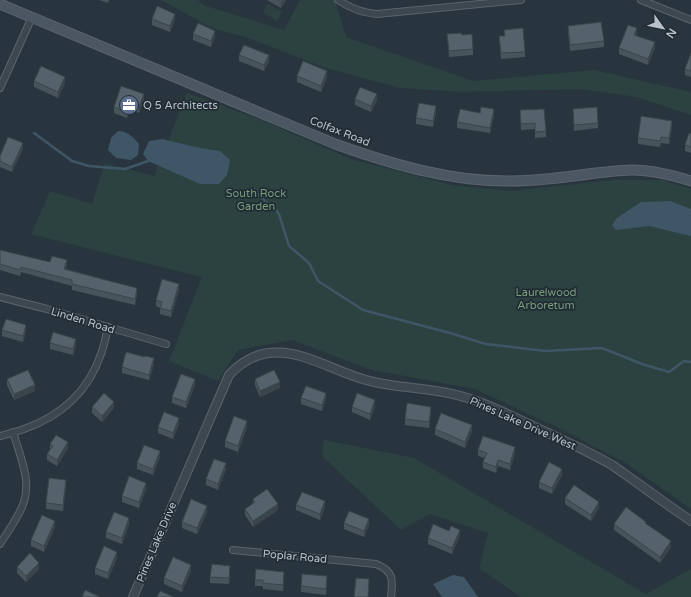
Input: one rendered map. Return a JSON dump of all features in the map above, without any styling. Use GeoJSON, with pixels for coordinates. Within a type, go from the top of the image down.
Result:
{"type":"FeatureCollection","features":[{"type":"Feature","properties":{"kind":"main road","name":"Colfax Road"},"geometry":{"type":"LineString","coordinates":[[0,4],[335,144],[400,165],[433,173],[488,181],[533,180],[615,170],[651,171],[669,174],[691,181]]}},
{"type":"Feature","properties":{"kind":"street"},"geometry":{"type":"LineString","coordinates":[[338,0],[356,10],[377,14],[521,0]]}},
{"type":"Feature","properties":{"kind":"street"},"geometry":{"type":"LineString","coordinates":[[641,0],[691,20]]}},
{"type":"Feature","properties":{"kind":"street"},"geometry":{"type":"LineString","coordinates":[[0,88],[32,17]]}},
{"type":"Feature","properties":{"kind":"street","name":"Linden Road"},"geometry":{"type":"LineString","coordinates":[[0,297],[47,309],[166,344]]}},
{"type":"Feature","properties":{"kind":"street"},"geometry":{"type":"LineString","coordinates":[[0,436],[24,430],[56,414],[80,393],[94,371],[102,354],[108,327]]}},
{"type":"Feature","properties":{"kind":"street","name":"Pines Lake Drive West"},"geometry":{"type":"LineString","coordinates":[[180,487],[230,375],[246,360],[268,353],[281,353],[307,357],[372,382],[447,393],[478,401],[556,436],[613,466],[691,521]]}},
{"type":"Feature","properties":{"kind":"street"},"geometry":{"type":"LineString","coordinates":[[0,544],[22,508],[25,497],[25,474],[13,432]]}},
{"type":"Feature","properties":{"kind":"street","name":"Pines Lake Drive"},"geometry":{"type":"LineString","coordinates":[[133,597],[180,487]]}},
{"type":"Feature","properties":{"kind":"street","name":"Poplar Road"},"geometry":{"type":"LineString","coordinates":[[233,550],[376,564],[388,570],[391,575],[393,581],[391,597]]}},
{"type":"Feature","properties":{"kind":"green space"},"geometry":{"type":"Polygon","coordinates":[[[161,0],[198,0],[203,5],[284,30],[300,0],[335,0],[346,37],[473,81],[594,70],[691,92],[691,115],[637,97],[579,89],[462,92],[400,88],[323,67],[248,38],[212,28],[161,0]]]}},
{"type":"Feature","properties":{"kind":"green space"},"geometry":{"type":"Polygon","coordinates":[[[268,4],[282,12],[277,21],[263,12],[268,4]]]}},
{"type":"Feature","properties":{"kind":"green space","name":"Laurelwood Arboretum"},"geometry":{"type":"Polygon","coordinates":[[[187,93],[264,121],[351,159],[452,185],[510,191],[612,180],[663,180],[691,189],[691,509],[627,464],[565,431],[475,389],[372,370],[292,340],[238,350],[218,381],[169,361],[202,277],[31,234],[50,191],[92,204],[105,163],[154,176],[187,93]]]}},
{"type":"Feature","properties":{"kind":"green space"},"geometry":{"type":"Polygon","coordinates":[[[324,440],[414,458],[646,594],[691,569],[691,597],[521,597],[479,568],[488,533],[430,514],[401,530],[322,456],[324,440]]]}},
{"type":"Feature","properties":{"kind":"water"},"geometry":{"type":"Polygon","coordinates":[[[118,131],[130,135],[139,144],[138,155],[131,160],[116,158],[108,150],[111,138],[118,131]]]}},
{"type":"Feature","properties":{"kind":"water"},"geometry":{"type":"Polygon","coordinates":[[[162,139],[220,151],[230,160],[227,175],[219,184],[200,184],[148,161],[143,154],[149,141],[162,139]]]}},
{"type":"Feature","properties":{"kind":"water"},"geometry":{"type":"Polygon","coordinates":[[[670,201],[691,209],[691,236],[649,226],[616,230],[612,225],[617,218],[641,202],[670,201]]]}},
{"type":"Feature","properties":{"kind":"water"},"geometry":{"type":"Polygon","coordinates":[[[453,575],[464,577],[478,597],[442,597],[433,584],[453,575]]]}},
{"type":"Feature","properties":{"kind":"building"},"geometry":{"type":"Polygon","coordinates":[[[157,6],[175,14],[170,26],[152,19],[157,6]]]}},
{"type":"Feature","properties":{"kind":"building"},"geometry":{"type":"Polygon","coordinates":[[[601,22],[604,41],[570,45],[568,26],[601,22]]]}},
{"type":"Feature","properties":{"kind":"building"},"geometry":{"type":"Polygon","coordinates":[[[198,23],[215,31],[211,41],[193,34],[198,23]]]}},
{"type":"Feature","properties":{"kind":"building"},"geometry":{"type":"Polygon","coordinates":[[[628,25],[637,28],[634,35],[655,42],[648,59],[619,48],[628,25]]]}},
{"type":"Feature","properties":{"kind":"building"},"geometry":{"type":"Polygon","coordinates":[[[523,28],[525,52],[501,53],[499,36],[505,36],[504,30],[523,28]]]}},
{"type":"Feature","properties":{"kind":"building"},"geometry":{"type":"Polygon","coordinates":[[[461,33],[462,35],[472,34],[473,49],[449,51],[447,34],[461,33]]]}},
{"type":"Feature","properties":{"kind":"building"},"geometry":{"type":"Polygon","coordinates":[[[244,45],[269,55],[264,65],[239,55],[244,45]]]}},
{"type":"Feature","properties":{"kind":"building"},"geometry":{"type":"Polygon","coordinates":[[[691,53],[691,71],[685,69],[691,53]]]}},
{"type":"Feature","properties":{"kind":"building"},"geometry":{"type":"Polygon","coordinates":[[[303,61],[327,71],[321,86],[297,76],[303,61]]]}},
{"type":"Feature","properties":{"kind":"building"},"geometry":{"type":"Polygon","coordinates":[[[41,66],[65,77],[58,92],[34,81],[41,66]]]}},
{"type":"Feature","properties":{"kind":"building","name":"Q 5 Architects"},"geometry":{"type":"Polygon","coordinates":[[[121,86],[144,94],[139,107],[130,104],[127,112],[114,107],[121,86]]]}},
{"type":"Feature","properties":{"kind":"building"},"geometry":{"type":"Polygon","coordinates":[[[360,87],[377,94],[371,106],[355,99],[360,87]]]}},
{"type":"Feature","properties":{"kind":"building"},"geometry":{"type":"Polygon","coordinates":[[[419,103],[436,106],[433,121],[416,118],[419,103]]]}},
{"type":"Feature","properties":{"kind":"building"},"geometry":{"type":"Polygon","coordinates":[[[481,107],[494,109],[490,128],[457,122],[460,109],[480,113],[481,107]]]}},
{"type":"Feature","properties":{"kind":"building"},"geometry":{"type":"Polygon","coordinates":[[[597,107],[598,123],[574,125],[573,109],[597,107]]]}},
{"type":"Feature","properties":{"kind":"building"},"geometry":{"type":"Polygon","coordinates":[[[544,109],[546,131],[535,132],[535,123],[521,124],[520,110],[544,109]]]}},
{"type":"Feature","properties":{"kind":"building"},"geometry":{"type":"Polygon","coordinates":[[[641,116],[672,121],[669,138],[661,137],[660,141],[638,138],[641,116]]]}},
{"type":"Feature","properties":{"kind":"building"},"geometry":{"type":"Polygon","coordinates":[[[689,133],[691,134],[691,147],[685,145],[689,133]]]}},
{"type":"Feature","properties":{"kind":"building"},"geometry":{"type":"Polygon","coordinates":[[[8,137],[23,143],[12,167],[0,161],[0,156],[8,137]]]}},
{"type":"Feature","properties":{"kind":"building"},"geometry":{"type":"Polygon","coordinates":[[[0,250],[50,262],[52,256],[67,260],[64,269],[137,288],[135,299],[72,284],[72,280],[21,267],[20,270],[0,264],[0,250]]]}},
{"type":"Feature","properties":{"kind":"building"},"geometry":{"type":"Polygon","coordinates":[[[162,279],[179,284],[171,311],[160,308],[162,302],[156,300],[162,279]]]}},
{"type":"Feature","properties":{"kind":"building"},"geometry":{"type":"Polygon","coordinates":[[[6,319],[26,325],[23,336],[2,330],[6,319]]]}},
{"type":"Feature","properties":{"kind":"building"},"geometry":{"type":"Polygon","coordinates":[[[53,332],[76,339],[73,349],[50,343],[53,332]]]}},
{"type":"Feature","properties":{"kind":"building"},"geometry":{"type":"Polygon","coordinates":[[[126,352],[154,358],[149,375],[122,367],[126,352]]]}},
{"type":"Feature","properties":{"kind":"building"},"geometry":{"type":"Polygon","coordinates":[[[28,370],[35,385],[14,394],[7,379],[28,370]]]}},
{"type":"Feature","properties":{"kind":"building"},"geometry":{"type":"Polygon","coordinates":[[[274,370],[280,382],[260,391],[255,379],[274,370]]]}},
{"type":"Feature","properties":{"kind":"building"},"geometry":{"type":"Polygon","coordinates":[[[181,374],[195,379],[186,402],[172,397],[181,374]]]}},
{"type":"Feature","properties":{"kind":"building"},"geometry":{"type":"Polygon","coordinates":[[[306,386],[326,393],[322,405],[301,398],[306,386]]]}},
{"type":"Feature","properties":{"kind":"building"},"geometry":{"type":"Polygon","coordinates":[[[104,393],[114,402],[102,416],[92,407],[104,393]]]}},
{"type":"Feature","properties":{"kind":"building"},"geometry":{"type":"Polygon","coordinates":[[[357,393],[375,400],[370,414],[352,407],[357,393]]]}},
{"type":"Feature","properties":{"kind":"building"},"geometry":{"type":"Polygon","coordinates":[[[407,403],[431,407],[429,422],[405,419],[407,403]]]}},
{"type":"Feature","properties":{"kind":"building"},"geometry":{"type":"Polygon","coordinates":[[[164,412],[179,418],[173,433],[158,427],[164,412]]]}},
{"type":"Feature","properties":{"kind":"building"},"geometry":{"type":"Polygon","coordinates":[[[441,413],[472,425],[465,442],[435,429],[441,413]]]}},
{"type":"Feature","properties":{"kind":"building"},"geometry":{"type":"Polygon","coordinates":[[[234,416],[247,421],[238,446],[225,441],[234,416]]]}},
{"type":"Feature","properties":{"kind":"building"},"geometry":{"type":"Polygon","coordinates":[[[56,435],[68,442],[57,460],[47,454],[53,446],[50,444],[56,435]]]}},
{"type":"Feature","properties":{"kind":"building"},"geometry":{"type":"Polygon","coordinates":[[[483,436],[515,447],[510,464],[498,460],[496,467],[483,462],[487,453],[478,450],[483,436]]]}},
{"type":"Feature","properties":{"kind":"building"},"geometry":{"type":"Polygon","coordinates":[[[144,445],[160,451],[153,469],[137,463],[144,445]]]}},
{"type":"Feature","properties":{"kind":"building"},"geometry":{"type":"Polygon","coordinates":[[[214,459],[226,463],[218,484],[206,479],[214,459]]]}},
{"type":"Feature","properties":{"kind":"building"},"geometry":{"type":"Polygon","coordinates":[[[549,462],[562,469],[552,488],[539,482],[549,462]]]}},
{"type":"Feature","properties":{"kind":"building"},"geometry":{"type":"Polygon","coordinates":[[[129,476],[146,483],[139,502],[122,496],[129,476]]]}},
{"type":"Feature","properties":{"kind":"building"},"geometry":{"type":"Polygon","coordinates":[[[49,478],[66,480],[63,505],[46,503],[49,478]]]}},
{"type":"Feature","properties":{"kind":"building"},"geometry":{"type":"Polygon","coordinates":[[[574,485],[599,502],[591,515],[565,498],[574,485]]]}},
{"type":"Feature","properties":{"kind":"building"},"geometry":{"type":"Polygon","coordinates":[[[267,489],[278,504],[253,521],[245,509],[255,502],[253,499],[267,489]]]}},
{"type":"Feature","properties":{"kind":"building"},"geometry":{"type":"Polygon","coordinates":[[[302,492],[325,501],[320,514],[296,505],[302,492]]]}},
{"type":"Feature","properties":{"kind":"building"},"geometry":{"type":"Polygon","coordinates":[[[191,499],[207,506],[197,528],[182,522],[191,499]]]}},
{"type":"Feature","properties":{"kind":"building"},"geometry":{"type":"Polygon","coordinates":[[[626,507],[646,522],[645,523],[671,541],[660,557],[614,524],[626,507]]]}},
{"type":"Feature","properties":{"kind":"building"},"geometry":{"type":"Polygon","coordinates":[[[349,511],[369,519],[364,531],[344,523],[349,511]]]}},
{"type":"Feature","properties":{"kind":"building"},"geometry":{"type":"Polygon","coordinates":[[[114,512],[129,518],[122,538],[106,532],[114,512]]]}},
{"type":"Feature","properties":{"kind":"building"},"geometry":{"type":"Polygon","coordinates":[[[42,515],[55,521],[44,546],[31,540],[42,515]]]}},
{"type":"Feature","properties":{"kind":"building"},"geometry":{"type":"Polygon","coordinates":[[[433,524],[449,531],[451,526],[460,530],[452,548],[428,538],[433,524]]]}},
{"type":"Feature","properties":{"kind":"building"},"geometry":{"type":"Polygon","coordinates":[[[104,546],[117,552],[108,573],[95,568],[104,546]]]}},
{"type":"Feature","properties":{"kind":"building"},"geometry":{"type":"Polygon","coordinates":[[[30,553],[39,563],[26,576],[17,567],[30,553]]]}},
{"type":"Feature","properties":{"kind":"building"},"geometry":{"type":"Polygon","coordinates":[[[173,557],[191,565],[182,586],[164,578],[173,557]]]}},
{"type":"Feature","properties":{"kind":"building"},"geometry":{"type":"Polygon","coordinates":[[[212,564],[230,566],[229,578],[210,577],[212,564]]]}},
{"type":"Feature","properties":{"kind":"building"},"geometry":{"type":"Polygon","coordinates":[[[256,569],[284,572],[283,585],[263,583],[263,580],[255,580],[256,569]]]}},
{"type":"Feature","properties":{"kind":"building"},"geometry":{"type":"Polygon","coordinates":[[[302,574],[327,576],[326,589],[301,586],[302,574]]]}},
{"type":"Feature","properties":{"kind":"building"},"geometry":{"type":"Polygon","coordinates":[[[356,578],[369,579],[368,597],[354,597],[356,578]]]}},
{"type":"Feature","properties":{"kind":"building"},"geometry":{"type":"Polygon","coordinates":[[[85,590],[100,597],[82,597],[85,590]]]}},
{"type":"Feature","properties":{"kind":"building"},"geometry":{"type":"Polygon","coordinates":[[[160,591],[174,597],[157,597],[160,591]]]}},
{"type":"Feature","properties":{"kind":"waterway"},"geometry":{"type":"LineString","coordinates":[[34,133],[72,161],[89,166],[125,169],[148,161]]}},
{"type":"Feature","properties":{"kind":"waterway"},"geometry":{"type":"LineString","coordinates":[[253,189],[269,205]]}},
{"type":"Feature","properties":{"kind":"waterway"},"geometry":{"type":"LineString","coordinates":[[275,209],[279,214],[289,246],[309,263],[318,281],[363,310],[486,344],[545,351],[602,348],[642,364],[669,372],[684,361],[691,362]]}},
{"type":"Feature","properties":{"kind":"place","name":"Q 5 Architects"},"geometry":{"type":"Point","coordinates":[129,105]}},
{"type":"Feature","properties":{"kind":"park label","name":"South Rock Garden"},"geometry":{"type":"Point","coordinates":[256,199]}}]}
